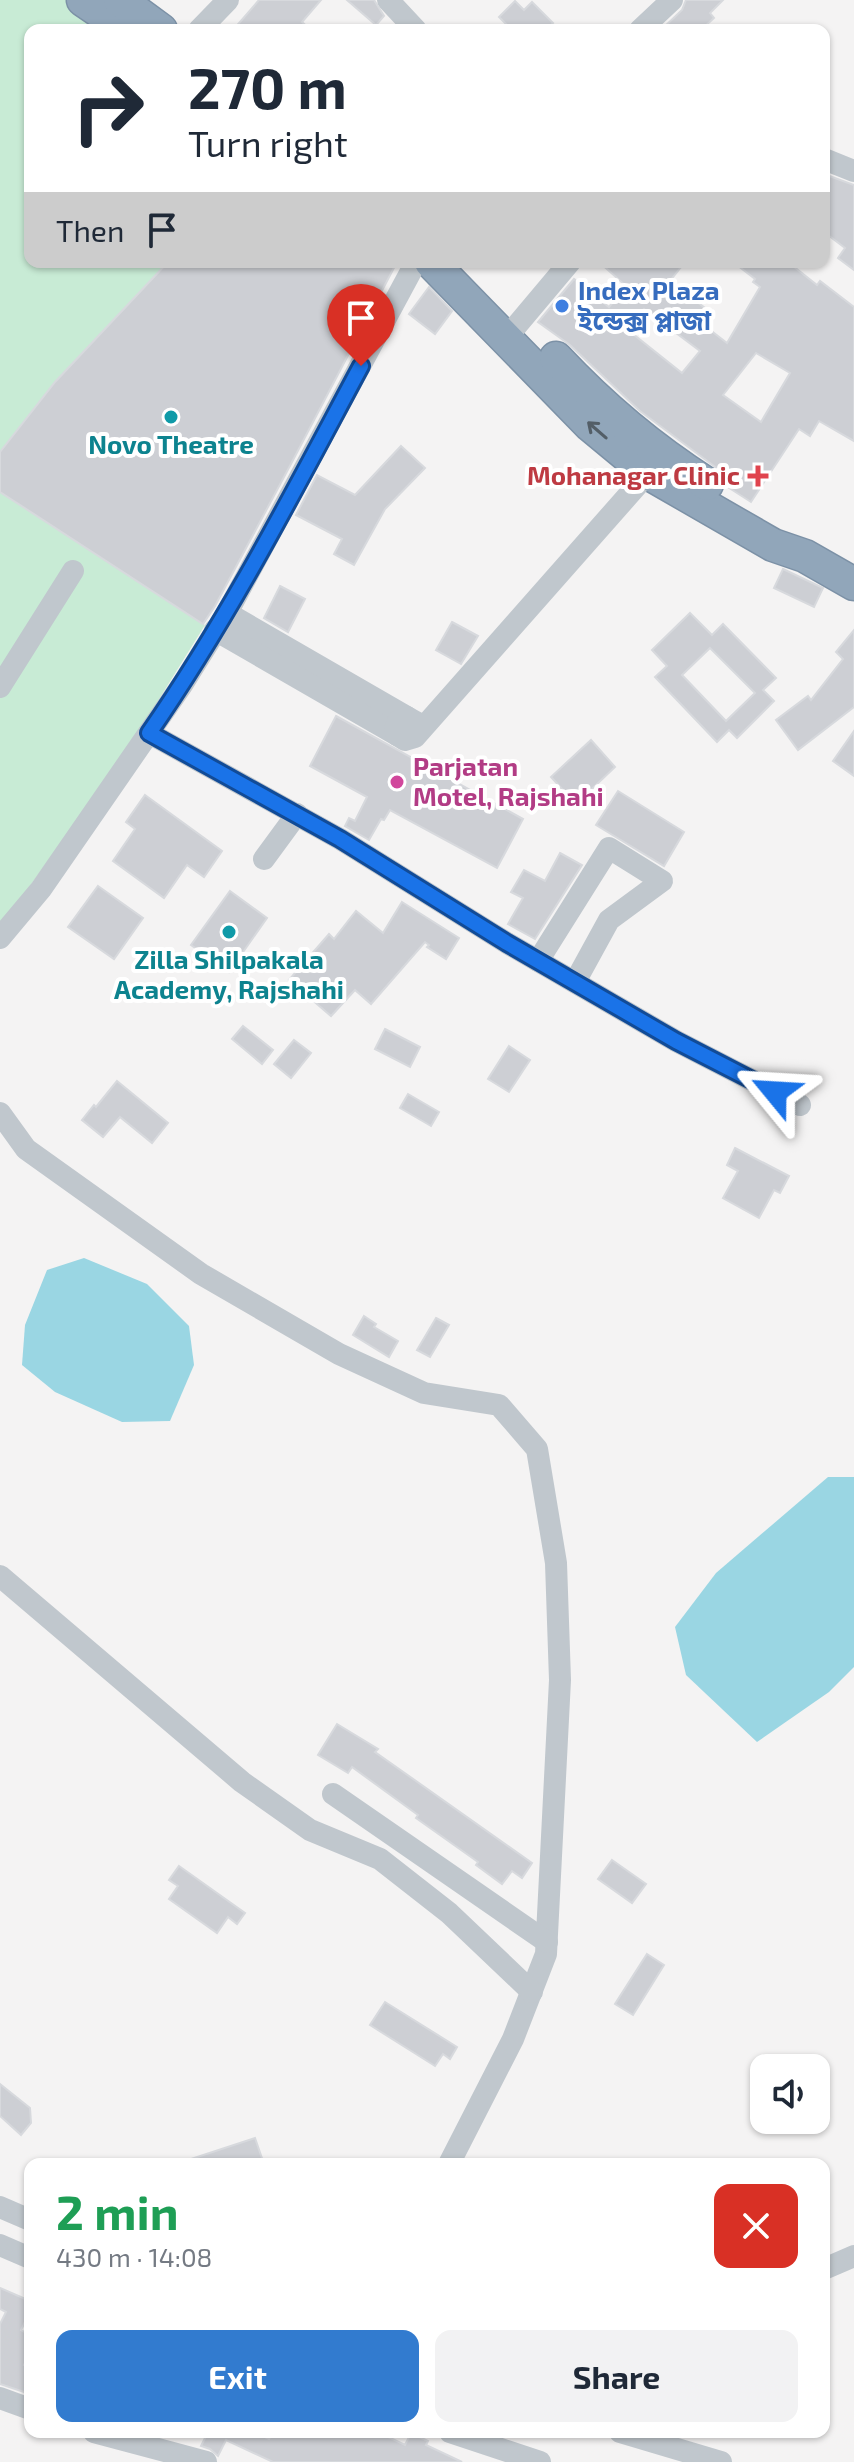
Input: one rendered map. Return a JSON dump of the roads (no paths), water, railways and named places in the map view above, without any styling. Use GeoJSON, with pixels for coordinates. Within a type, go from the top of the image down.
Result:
{"type":"FeatureCollection","features":[{"type":"Feature","properties":{"kind":"highway"},"geometry":{"type":"LineString","coordinates":[[83,0],[118,24]]}},
{"type":"Feature","properties":{"kind":"highway"},"geometry":{"type":"LineString","coordinates":[[120,0],[153,24]]}},
{"type":"Feature","properties":{"kind":"highway"},"geometry":{"type":"LineString","coordinates":[[438,268],[571,374],[673,463],[854,566]]}},
{"type":"Feature","properties":{"kind":"highway"},"geometry":{"type":"LineString","coordinates":[[465,268],[590,425],[648,473],[773,545],[805,556],[854,584]]}},
{"type":"Feature","properties":{"kind":"street"},"geometry":{"type":"LineString","coordinates":[[205,24],[228,0]]}},
{"type":"Feature","properties":{"kind":"street"},"geometry":{"type":"LineString","coordinates":[[388,0],[410,24]]}},
{"type":"Feature","properties":{"kind":"street"},"geometry":{"type":"LineString","coordinates":[[646,24],[672,0]]}},
{"type":"Feature","properties":{"kind":"street"},"geometry":{"type":"LineString","coordinates":[[830,161],[854,171]]}},
{"type":"Feature","properties":{"kind":"street"},"geometry":{"type":"LineString","coordinates":[[0,938],[41,889],[221,622],[413,268]]}},
{"type":"Feature","properties":{"kind":"street"},"geometry":{"type":"LineString","coordinates":[[514,329],[565,268]]}},
{"type":"Feature","properties":{"kind":"street"},"geometry":{"type":"LineString","coordinates":[[221,622],[406,730],[648,473]]}},
{"type":"Feature","properties":{"kind":"street"},"geometry":{"type":"LineString","coordinates":[[0,687],[73,571]]}},
{"type":"Feature","properties":{"kind":"street"},"geometry":{"type":"LineString","coordinates":[[149,733],[297,814],[676,1041],[800,1105]]}},
{"type":"Feature","properties":{"kind":"street"},"geometry":{"type":"LineString","coordinates":[[264,859],[297,814]]}},
{"type":"Feature","properties":{"kind":"street"},"geometry":{"type":"LineString","coordinates":[[538,961],[609,848],[662,881],[609,920],[575,982]]}},
{"type":"Feature","properties":{"kind":"street"},"geometry":{"type":"LineString","coordinates":[[0,1113],[26,1149],[201,1274],[339,1354],[424,1393],[499,1405],[537,1449],[556,1563],[560,1680],[546,1954],[513,2039],[452,2158]]}},
{"type":"Feature","properties":{"kind":"street"},"geometry":{"type":"LineString","coordinates":[[0,1576],[242,1782],[310,1830],[380,1859],[449,1913],[532,1992]]}},
{"type":"Feature","properties":{"kind":"street"},"geometry":{"type":"LineString","coordinates":[[333,1794],[547,1942]]}},
{"type":"Feature","properties":{"kind":"street"},"geometry":{"type":"LineString","coordinates":[[0,2207],[24,2217]]}},
{"type":"Feature","properties":{"kind":"street"},"geometry":{"type":"LineString","coordinates":[[0,2245],[24,2255]]}},
{"type":"Feature","properties":{"kind":"street"},"geometry":{"type":"LineString","coordinates":[[830,2266],[854,2256]]}},
{"type":"Feature","properties":{"kind":"street"},"geometry":{"type":"LineString","coordinates":[[0,2398],[24,2407]]}},
{"type":"Feature","properties":{"kind":"street"},"geometry":{"type":"LineString","coordinates":[[116,2438],[206,2462]]}},
{"type":"Feature","properties":{"kind":"street"},"geometry":{"type":"LineString","coordinates":[[468,2438],[540,2462]]}},
{"type":"Feature","properties":{"kind":"street"},"geometry":{"type":"LineString","coordinates":[[640,2438],[721,2462]]}},
{"type":"Feature","properties":{"kind":"water"},"geometry":{"type":"Polygon","coordinates":[[[84,1258],[147,1284],[189,1326],[194,1365],[170,1421],[122,1422],[55,1392],[22,1365],[25,1325],[47,1270],[84,1258]]]}},
{"type":"Feature","properties":{"kind":"water"},"geometry":{"type":"Polygon","coordinates":[[[828,1477],[854,1477],[854,1667],[829,1692],[757,1742],[686,1675],[675,1627],[716,1573],[828,1477]]]}},
{"type":"Feature","properties":{"kind":"place","name":"Index Plaza ইন্ডেক্স প্লাজা"},"geometry":{"type":"Point","coordinates":[562,306]}},
{"type":"Feature","properties":{"kind":"place","name":"Novo Theatre"},"geometry":{"type":"Point","coordinates":[171,417]}},
{"type":"Feature","properties":{"kind":"place","name":"Mohanagar Clinic"},"geometry":{"type":"Point","coordinates":[758,476]}},
{"type":"Feature","properties":{"kind":"place","name":"Parjatan Motel, Rajshahi"},"geometry":{"type":"Point","coordinates":[397,782]}},
{"type":"Feature","properties":{"kind":"place","name":"Zilla Shilpakala Academy, Rajshahi"},"geometry":{"type":"Point","coordinates":[229,932]}}]}
